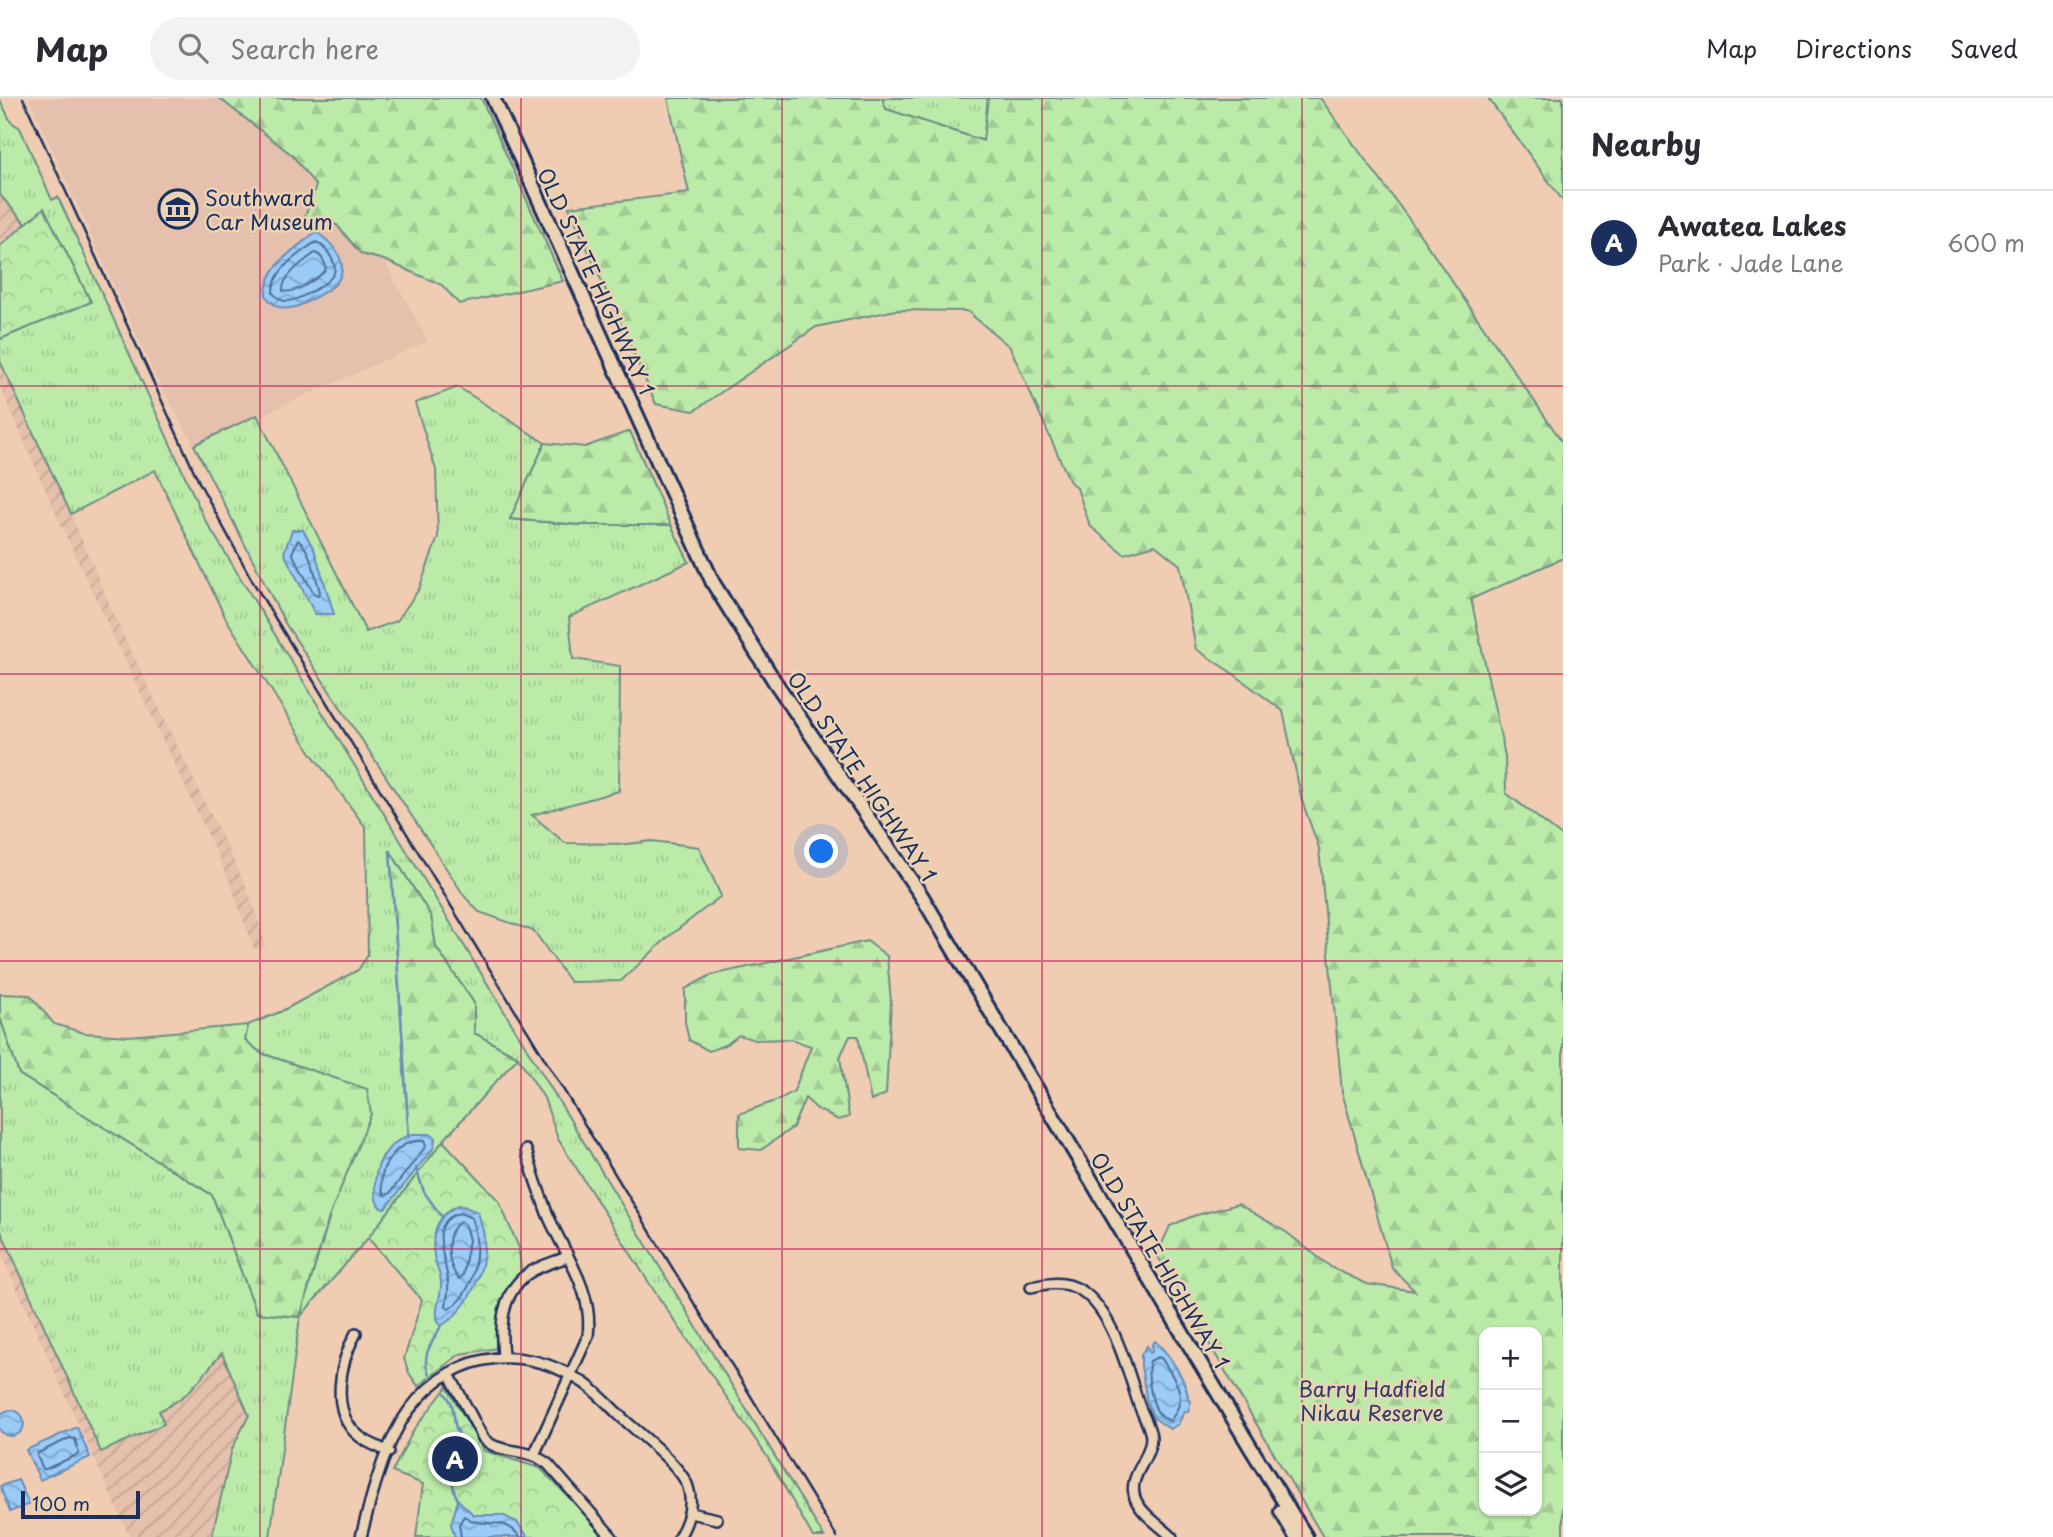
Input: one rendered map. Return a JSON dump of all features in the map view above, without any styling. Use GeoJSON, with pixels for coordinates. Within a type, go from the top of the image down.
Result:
{"type":"FeatureCollection","features":[{"type":"Feature","properties":{"kind":"main road","name":"OLD STATE HIGHWAY 1"},"geometry":{"type":"LineString","coordinates":[[493,98],[713,583],[775,682],[921,895],[1306,1537]]}},
{"type":"Feature","properties":{"kind":"main road","name":"OLD STATE HIGHWAY 1"},"geometry":{"type":"LineString","coordinates":[[1252,1451],[1268,1487],[1296,1537]]}},
{"type":"Feature","properties":{"kind":"street"},"geometry":{"type":"LineString","coordinates":[[526,1150],[547,1214],[585,1294],[590,1318],[588,1336],[534,1455]]}},
{"type":"Feature","properties":{"kind":"street"},"geometry":{"type":"LineString","coordinates":[[503,1356],[500,1325],[505,1305],[517,1285],[527,1273],[567,1257]]}},
{"type":"Feature","properties":{"kind":"street"},"geometry":{"type":"LineString","coordinates":[[1031,1287],[1061,1283],[1074,1287],[1089,1296],[1112,1332],[1129,1370],[1140,1411],[1150,1433],[1149,1448],[1134,1483],[1135,1497],[1139,1506],[1172,1537]]}},
{"type":"Feature","properties":{"kind":"street"},"geometry":{"type":"LineString","coordinates":[[356,1333],[345,1360],[340,1391],[343,1413],[360,1437],[388,1452]]}},
{"type":"Feature","properties":{"kind":"street"},"geometry":{"type":"LineString","coordinates":[[361,1537],[376,1481],[400,1424],[412,1408],[428,1390],[449,1374],[477,1361],[503,1356],[534,1360],[587,1385],[675,1466],[689,1490],[690,1513],[679,1537]]}},
{"type":"Feature","properties":{"kind":"street"},"geometry":{"type":"LineString","coordinates":[[449,1374],[488,1444],[534,1455],[548,1464],[612,1537]]}},
{"type":"Feature","properties":{"kind":"street"},"geometry":{"type":"LineString","coordinates":[[690,1513],[717,1519]]}},
{"type":"Feature","properties":{"kind":"shaded area","name":"Southward Car Museum"},"geometry":{"type":"Polygon","coordinates":[[[29,98],[219,98],[292,155],[316,186],[304,219],[337,225],[361,254],[384,260],[428,341],[194,445],[156,378],[29,98]]]}},
{"type":"Feature","properties":{"kind":"shaded area"},"geometry":{"type":"Polygon","coordinates":[[[0,195],[26,224],[0,246],[0,195]]]}},
{"type":"Feature","properties":{"kind":"shaded area"},"geometry":{"type":"Polygon","coordinates":[[[0,361],[119,626],[245,884],[266,947],[254,950],[229,880],[59,521],[0,387],[0,361]]]}},
{"type":"Feature","properties":{"kind":"shaded area"},"geometry":{"type":"Polygon","coordinates":[[[0,1229],[101,1452],[163,1424],[158,1411],[182,1400],[200,1382],[221,1352],[250,1415],[232,1450],[212,1537],[130,1537],[0,1252],[0,1229]]]}},
{"type":"Feature","properties":{"kind":"green space"},"geometry":{"type":"Polygon","coordinates":[[[219,98],[481,98],[563,281],[459,304],[442,285],[384,260],[361,254],[337,225],[304,219],[316,186],[292,155],[219,98]]]}},
{"type":"Feature","properties":{"kind":"green space","name":"Barry Hadfield Nikau Reserve"},"geometry":{"type":"Polygon","coordinates":[[[668,98],[882,98],[886,109],[983,141],[988,98],[1320,98],[1414,226],[1563,443],[1563,558],[1471,599],[1505,756],[1506,793],[1563,837],[1563,1537],[1323,1537],[1157,1255],[1170,1226],[1193,1216],[1238,1204],[1286,1232],[1332,1268],[1367,1284],[1415,1291],[1392,1268],[1342,1092],[1319,848],[1302,801],[1283,711],[1196,649],[1180,565],[1155,545],[1124,554],[1090,526],[1077,488],[1070,482],[1010,347],[967,311],[896,310],[816,327],[694,411],[656,404],[569,207],[689,193],[668,98]]]}},
{"type":"Feature","properties":{"kind":"green space"},"geometry":{"type":"Polygon","coordinates":[[[882,98],[988,98],[984,141],[886,109],[882,98]]]}},
{"type":"Feature","properties":{"kind":"green space"},"geometry":{"type":"Polygon","coordinates":[[[1488,98],[1563,98],[1563,201],[1488,98]]]}},
{"type":"Feature","properties":{"kind":"green space"},"geometry":{"type":"Polygon","coordinates":[[[0,100],[11,122],[20,128],[52,200],[58,197],[204,518],[824,1537],[813,1537],[768,1458],[653,1289],[558,1139],[544,1098],[518,1057],[474,1033],[474,1003],[436,947],[431,916],[391,852],[409,1141],[418,1173],[368,1238],[300,1317],[367,1090],[261,1053],[245,1040],[248,1025],[280,1012],[358,970],[368,955],[366,828],[309,750],[225,617],[155,470],[71,514],[0,361],[0,339],[91,302],[44,208],[26,224],[0,195],[0,100]]]}},
{"type":"Feature","properties":{"kind":"green space"},"geometry":{"type":"Polygon","coordinates":[[[44,208],[91,302],[0,339],[0,246],[44,208]]]}},
{"type":"Feature","properties":{"kind":"green space"},"geometry":{"type":"Polygon","coordinates":[[[458,387],[545,443],[510,519],[581,525],[671,525],[689,562],[569,617],[573,659],[620,666],[619,791],[532,815],[565,843],[627,844],[652,841],[699,847],[721,896],[668,937],[621,981],[570,982],[534,931],[479,912],[465,897],[285,623],[194,445],[257,415],[366,632],[397,621],[419,589],[438,537],[436,470],[415,403],[458,387]]]}},
{"type":"Feature","properties":{"kind":"green space"},"geometry":{"type":"Polygon","coordinates":[[[630,431],[671,525],[581,525],[510,519],[545,443],[585,447],[630,431]]]}},
{"type":"Feature","properties":{"kind":"green space"},"geometry":{"type":"Polygon","coordinates":[[[390,851],[431,916],[436,947],[474,1003],[474,1033],[518,1057],[418,1173],[409,1141],[390,851]]]}},
{"type":"Feature","properties":{"kind":"green space"},"geometry":{"type":"Polygon","coordinates":[[[867,941],[887,956],[891,1002],[886,1094],[871,1101],[858,1036],[850,1036],[840,1057],[849,1117],[838,1120],[817,1109],[805,1098],[793,1127],[761,1150],[739,1148],[739,1114],[778,1100],[794,1091],[811,1046],[790,1039],[755,1040],[739,1035],[727,1044],[709,1051],[689,1040],[685,1022],[685,989],[711,975],[867,941]]]}},
{"type":"Feature","properties":{"kind":"green space"},"geometry":{"type":"Polygon","coordinates":[[[0,994],[30,995],[54,1024],[84,1033],[129,1036],[248,1025],[245,1040],[261,1053],[367,1089],[371,1114],[329,1217],[300,1317],[257,1313],[212,1195],[19,1074],[0,1017],[0,994]]]}},
{"type":"Feature","properties":{"kind":"green space"},"geometry":{"type":"Polygon","coordinates":[[[0,1017],[19,1074],[212,1195],[257,1313],[300,1317],[270,1537],[212,1536],[232,1449],[249,1415],[222,1353],[188,1393],[159,1411],[164,1424],[101,1452],[0,1229],[0,1017]]]}},
{"type":"Feature","properties":{"kind":"green space"},"geometry":{"type":"Polygon","coordinates":[[[443,1141],[499,1201],[519,1248],[521,1271],[499,1316],[498,1348],[460,1354],[418,1386],[404,1359],[422,1300],[368,1238],[443,1141]]]}},
{"type":"Feature","properties":{"kind":"green space"},"geometry":{"type":"Polygon","coordinates":[[[447,1387],[484,1451],[540,1468],[608,1537],[416,1537],[423,1484],[392,1472],[413,1431],[447,1387]]]}},
{"type":"Feature","properties":{"kind":"water"},"geometry":{"type":"Polygon","coordinates":[[[316,232],[328,241],[338,254],[341,260],[341,275],[332,287],[299,306],[287,308],[276,305],[266,296],[270,276],[283,259],[316,232]]]}},
{"type":"Feature","properties":{"kind":"water"},"geometry":{"type":"Polygon","coordinates":[[[292,530],[303,530],[314,549],[334,614],[315,614],[284,553],[292,530]]]}},
{"type":"Feature","properties":{"kind":"water"},"geometry":{"type":"Polygon","coordinates":[[[413,1134],[430,1134],[435,1137],[434,1147],[385,1209],[381,1208],[375,1192],[379,1164],[395,1143],[413,1134]]]}},
{"type":"Feature","properties":{"kind":"water"},"geometry":{"type":"Polygon","coordinates":[[[459,1205],[478,1212],[484,1236],[484,1251],[474,1288],[460,1310],[441,1326],[437,1311],[441,1283],[435,1261],[434,1236],[444,1215],[459,1205]]]}},
{"type":"Feature","properties":{"kind":"water"},"geometry":{"type":"Polygon","coordinates":[[[1155,1341],[1176,1368],[1191,1401],[1188,1412],[1185,1411],[1178,1424],[1170,1429],[1154,1418],[1147,1403],[1141,1354],[1147,1346],[1150,1353],[1152,1352],[1152,1344],[1155,1341]]]}},
{"type":"Feature","properties":{"kind":"water"},"geometry":{"type":"Polygon","coordinates":[[[6,1411],[16,1411],[23,1418],[23,1428],[16,1435],[6,1435],[-1,1428],[-1,1418],[6,1411]]]}},
{"type":"Feature","properties":{"kind":"water"},"geometry":{"type":"Polygon","coordinates":[[[77,1427],[90,1457],[40,1480],[26,1450],[77,1427]]]}},
{"type":"Feature","properties":{"kind":"water"},"geometry":{"type":"Polygon","coordinates":[[[18,1480],[29,1504],[10,1512],[0,1486],[18,1480]]]}},
{"type":"Feature","properties":{"kind":"water"},"geometry":{"type":"Polygon","coordinates":[[[458,1500],[474,1515],[502,1515],[517,1522],[528,1537],[455,1537],[451,1524],[458,1500]]]}},
{"type":"Feature","properties":{"kind":"waterway"},"geometry":{"type":"LineString","coordinates":[[390,851],[409,1137]]}},
{"type":"Feature","properties":{"kind":"waterway"},"geometry":{"type":"LineString","coordinates":[[416,1168],[424,1192],[442,1217]]}},
{"type":"Feature","properties":{"kind":"waterway"},"geometry":{"type":"LineString","coordinates":[[429,1374],[427,1355],[441,1326]]}},
{"type":"Feature","properties":{"kind":"waterway"},"geometry":{"type":"LineString","coordinates":[[445,1393],[452,1404],[460,1438],[459,1456],[453,1476],[458,1500]]}},
{"type":"Feature","properties":{"kind":"railway"},"geometry":{"type":"LineString","coordinates":[[23,98],[199,482],[253,582],[837,1537]]}},
{"type":"Feature","properties":{"kind":"place","name":"Southward Car Museum"},"geometry":{"type":"Point","coordinates":[178,209]}},
{"type":"Feature","properties":{"kind":"place","name":"Awatea Lakes"},"geometry":{"type":"Point","coordinates":[455,1459]}}]}
